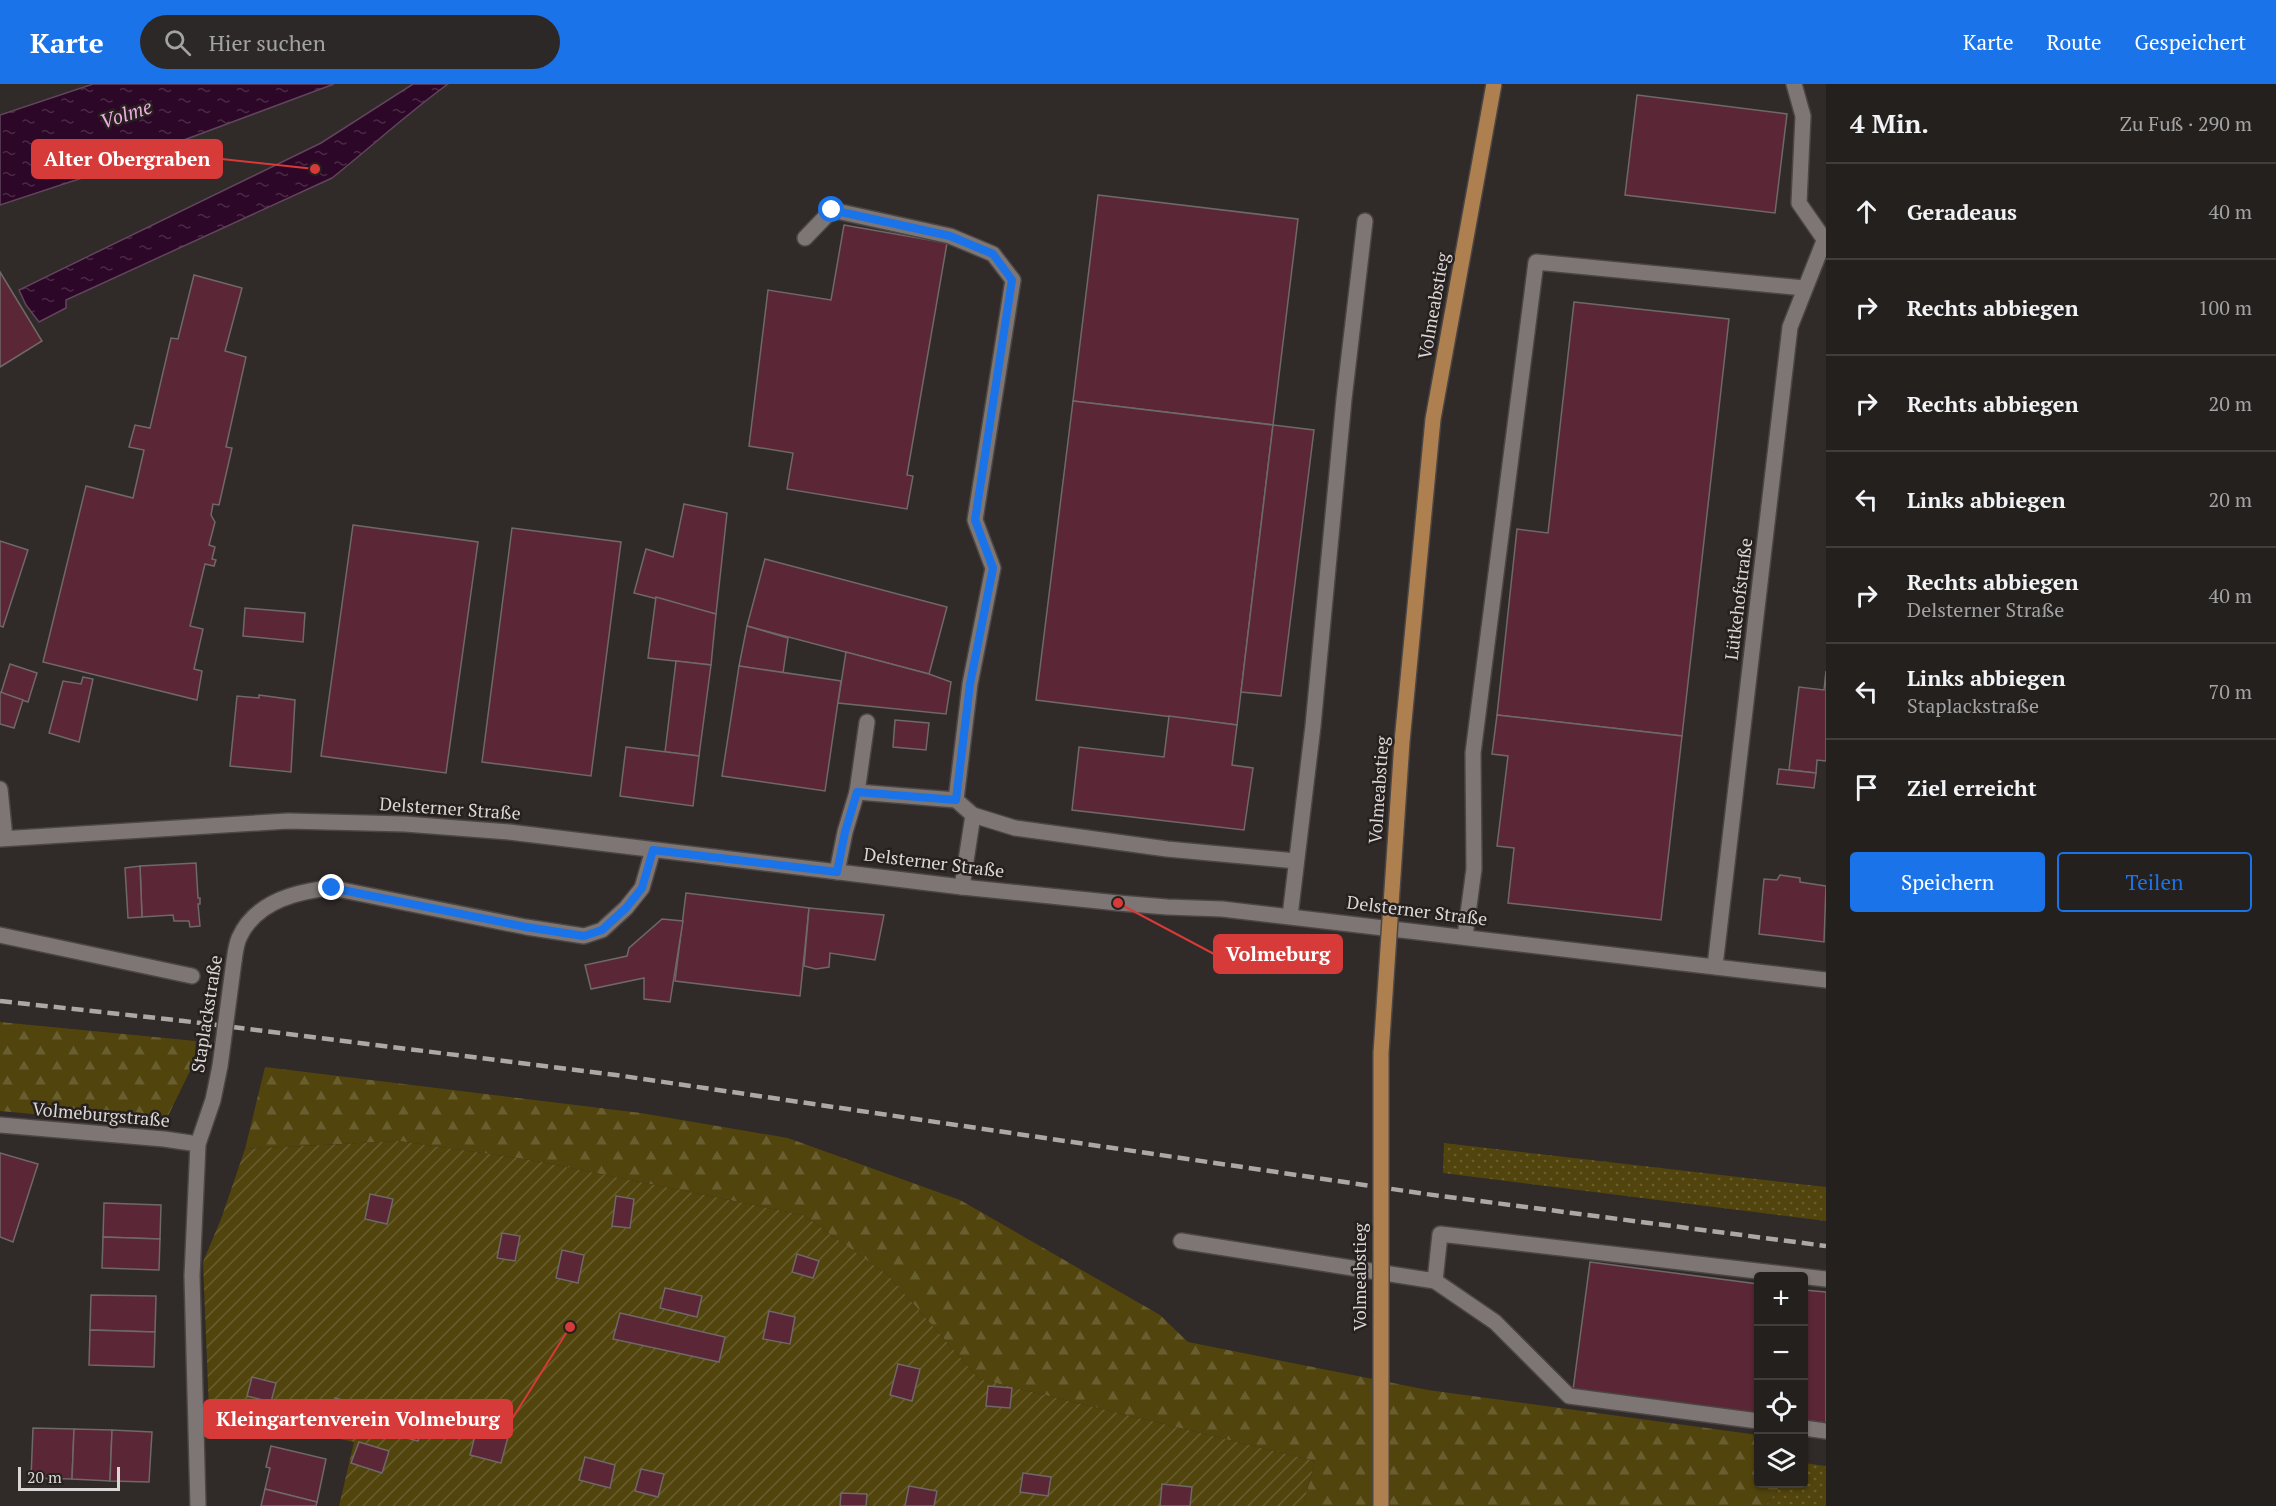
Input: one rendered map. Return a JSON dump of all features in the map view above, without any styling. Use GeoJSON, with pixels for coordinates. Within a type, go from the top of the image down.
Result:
{"type":"FeatureCollection","features":[{"type":"Feature","properties":{"kind":"main road","name":"Volmeabstieg"},"geometry":{"type":"LineString","coordinates":[[1381,1506],[1380,1053],[1402,742],[1433,419],[1494,84]]}},
{"type":"Feature","properties":{"kind":"street"},"geometry":{"type":"LineString","coordinates":[[1794,84],[1803,116],[1800,203],[1825,241]]}},
{"type":"Feature","properties":{"kind":"street"},"geometry":{"type":"LineString","coordinates":[[805,238],[832,210],[950,236],[993,254],[1012,280],[975,520],[993,568],[970,684],[956,800]]}},
{"type":"Feature","properties":{"kind":"street"},"geometry":{"type":"LineString","coordinates":[[1290,916],[1313,726],[1344,399],[1365,221]]}},
{"type":"Feature","properties":{"kind":"street","name":"Lütkehofstraße"},"geometry":{"type":"LineString","coordinates":[[1715,966],[1790,327],[1825,241]]}},
{"type":"Feature","properties":{"kind":"street"},"geometry":{"type":"LineString","coordinates":[[1466,936],[1473,869],[1473,753],[1536,262],[1804,288]]}},
{"type":"Feature","properties":{"kind":"street"},"geometry":{"type":"LineString","coordinates":[[837,872],[845,832],[857,792],[867,722]]}},
{"type":"Feature","properties":{"kind":"street"},"geometry":{"type":"LineString","coordinates":[[0,789],[3,838]]}},
{"type":"Feature","properties":{"kind":"street"},"geometry":{"type":"LineString","coordinates":[[857,792],[956,800],[972,815],[1015,828],[1167,849],[1296,861]]}},
{"type":"Feature","properties":{"kind":"street"},"geometry":{"type":"LineString","coordinates":[[962,887],[972,815]]}},
{"type":"Feature","properties":{"kind":"street","name":"Delsterner Straße"},"geometry":{"type":"LineString","coordinates":[[3,838],[288,821],[462,828],[962,887],[1167,908],[1222,909],[1290,916],[1826,980]]}},
{"type":"Feature","properties":{"kind":"street","name":"Staplackstraße"},"geometry":{"type":"LineString","coordinates":[[198,1506],[192,1276],[198,1144],[213,1100],[220,1066],[234,961],[240,937],[253,918],[279,899],[305,890],[332,888],[526,927],[584,936],[602,930],[626,908],[642,888],[653,850]]}},
{"type":"Feature","properties":{"kind":"street"},"geometry":{"type":"LineString","coordinates":[[0,936],[192,976]]}},
{"type":"Feature","properties":{"kind":"street","name":"Volmeburgstraße"},"geometry":{"type":"LineString","coordinates":[[0,1125],[198,1144]]}},
{"type":"Feature","properties":{"kind":"street"},"geometry":{"type":"LineString","coordinates":[[1435,1281],[1440,1234],[1826,1279]]}},
{"type":"Feature","properties":{"kind":"street"},"geometry":{"type":"LineString","coordinates":[[1181,1241],[1435,1281],[1495,1322],[1569,1396],[1754,1421]]}},
{"type":"Feature","properties":{"kind":"street"},"geometry":{"type":"LineString","coordinates":[[1808,1429],[1826,1431]]}},
{"type":"Feature","properties":{"kind":"green space"},"geometry":{"type":"Polygon","coordinates":[[[0,1022],[196,1041],[194,1063],[163,1126],[0,1111],[0,1022]]]}},
{"type":"Feature","properties":{"kind":"green space"},"geometry":{"type":"Polygon","coordinates":[[[265,1067],[641,1113],[788,1138],[960,1200],[1160,1315],[1188,1342],[1428,1390],[1754,1434],[1754,1488],[1780,1488],[1765,1506],[1303,1506],[1315,1461],[979,1379],[889,1276],[803,1215],[531,1160],[399,1141],[245,1149],[265,1067]]]}},
{"type":"Feature","properties":{"kind":"green space"},"geometry":{"type":"Polygon","coordinates":[[[399,1141],[531,1160],[803,1215],[889,1276],[979,1379],[1315,1461],[1303,1506],[339,1506],[354,1442],[209,1411],[203,1262],[221,1219],[245,1149],[399,1141]]]}},
{"type":"Feature","properties":{"kind":"green space"},"geometry":{"type":"Polygon","coordinates":[[[1444,1143],[1826,1187],[1826,1221],[1443,1173],[1444,1143]]]}},
{"type":"Feature","properties":{"kind":"green space"},"geometry":{"type":"Polygon","coordinates":[[[1808,1464],[1826,1466],[1826,1506],[1765,1506],[1780,1488],[1808,1488],[1808,1464]]]}},
{"type":"Feature","properties":{"kind":"water","name":"Volme"},"geometry":{"type":"Polygon","coordinates":[[[93,84],[334,84],[82,178],[0,205],[0,115],[93,84]]]}},
{"type":"Feature","properties":{"kind":"water"},"geometry":{"type":"Polygon","coordinates":[[[413,84],[448,84],[332,178],[66,300],[66,308],[39,322],[26,305],[19,290],[321,143],[413,84]]]}},
{"type":"Feature","properties":{"kind":"building"},"geometry":{"type":"Polygon","coordinates":[[[1637,95],[1787,114],[1775,213],[1625,195],[1637,95]]]}},
{"type":"Feature","properties":{"kind":"building"},"geometry":{"type":"Polygon","coordinates":[[[1098,195],[1298,219],[1273,425],[1073,401],[1098,195]]]}},
{"type":"Feature","properties":{"kind":"building"},"geometry":{"type":"Polygon","coordinates":[[[844,225],[947,243],[907,475],[913,476],[907,509],[787,489],[793,453],[749,446],[768,290],[831,300],[844,225]]]}},
{"type":"Feature","properties":{"kind":"building"},"geometry":{"type":"Polygon","coordinates":[[[0,272],[42,341],[0,367],[0,272]]]}},
{"type":"Feature","properties":{"kind":"building"},"geometry":{"type":"Polygon","coordinates":[[[194,275],[242,288],[225,351],[246,357],[226,447],[232,448],[219,505],[213,504],[211,515],[215,522],[209,545],[215,547],[212,559],[216,560],[214,566],[205,564],[190,626],[203,629],[194,669],[202,671],[197,700],[43,662],[86,486],[133,498],[144,450],[129,447],[135,425],[150,428],[171,338],[178,339],[194,275]]]}},
{"type":"Feature","properties":{"kind":"building"},"geometry":{"type":"Polygon","coordinates":[[[1574,302],[1729,319],[1682,736],[1497,715],[1517,529],[1548,533],[1574,302]]]}},
{"type":"Feature","properties":{"kind":"building"},"geometry":{"type":"Polygon","coordinates":[[[1073,401],[1273,425],[1237,725],[1036,700],[1073,401]]]}},
{"type":"Feature","properties":{"kind":"building"},"geometry":{"type":"Polygon","coordinates":[[[1273,425],[1314,430],[1281,696],[1241,692],[1273,425]]]}},
{"type":"Feature","properties":{"kind":"building"},"geometry":{"type":"Polygon","coordinates":[[[684,504],[727,513],[716,614],[634,593],[646,549],[673,557],[684,504]]]}},
{"type":"Feature","properties":{"kind":"building"},"geometry":{"type":"Polygon","coordinates":[[[353,525],[478,542],[446,773],[321,756],[353,525]]]}},
{"type":"Feature","properties":{"kind":"building"},"geometry":{"type":"Polygon","coordinates":[[[512,528],[621,542],[591,776],[482,762],[512,528]]]}},
{"type":"Feature","properties":{"kind":"building"},"geometry":{"type":"Polygon","coordinates":[[[0,541],[28,550],[3,627],[0,626],[0,541]]]}},
{"type":"Feature","properties":{"kind":"building"},"geometry":{"type":"Polygon","coordinates":[[[765,559],[947,607],[929,674],[747,626],[765,559]]]}},
{"type":"Feature","properties":{"kind":"building"},"geometry":{"type":"Polygon","coordinates":[[[656,597],[716,614],[711,665],[648,658],[656,597]]]}},
{"type":"Feature","properties":{"kind":"building"},"geometry":{"type":"Polygon","coordinates":[[[245,608],[305,613],[303,642],[243,636],[245,608]]]}},
{"type":"Feature","properties":{"kind":"building"},"geometry":{"type":"Polygon","coordinates":[[[747,626],[788,638],[783,673],[739,666],[747,626]]]}},
{"type":"Feature","properties":{"kind":"building"},"geometry":{"type":"Polygon","coordinates":[[[846,652],[951,682],[946,714],[838,703],[846,652]]]}},
{"type":"Feature","properties":{"kind":"building"},"geometry":{"type":"Polygon","coordinates":[[[676,661],[711,665],[699,756],[665,752],[676,661]]]}},
{"type":"Feature","properties":{"kind":"building"},"geometry":{"type":"Polygon","coordinates":[[[10,664],[37,673],[28,702],[1,693],[10,664]]]}},
{"type":"Feature","properties":{"kind":"building"},"geometry":{"type":"Polygon","coordinates":[[[739,666],[841,681],[825,791],[722,776],[739,666]]]}},
{"type":"Feature","properties":{"kind":"building"},"geometry":{"type":"Polygon","coordinates":[[[1826,671],[1826,761],[1817,760],[1816,773],[1789,770],[1799,687],[1824,690],[1826,671]]]}},
{"type":"Feature","properties":{"kind":"building"},"geometry":{"type":"Polygon","coordinates":[[[83,677],[93,679],[79,742],[49,733],[63,681],[81,684],[83,677]]]}},
{"type":"Feature","properties":{"kind":"building"},"geometry":{"type":"Polygon","coordinates":[[[0,692],[23,700],[14,728],[0,724],[0,692]]]}},
{"type":"Feature","properties":{"kind":"building"},"geometry":{"type":"Polygon","coordinates":[[[259,695],[295,700],[291,772],[230,766],[237,696],[259,698],[259,695]]]}},
{"type":"Feature","properties":{"kind":"building"},"geometry":{"type":"Polygon","coordinates":[[[1497,715],[1682,736],[1661,920],[1508,903],[1514,848],[1497,846],[1508,756],[1492,754],[1497,715]]]}},
{"type":"Feature","properties":{"kind":"building"},"geometry":{"type":"Polygon","coordinates":[[[1169,716],[1237,725],[1232,765],[1253,768],[1244,830],[1072,810],[1079,747],[1164,757],[1169,716]]]}},
{"type":"Feature","properties":{"kind":"building"},"geometry":{"type":"Polygon","coordinates":[[[895,720],[929,723],[926,750],[893,747],[895,720]]]}},
{"type":"Feature","properties":{"kind":"building"},"geometry":{"type":"Polygon","coordinates":[[[626,747],[699,756],[693,806],[620,796],[626,747]]]}},
{"type":"Feature","properties":{"kind":"building"},"geometry":{"type":"Polygon","coordinates":[[[1779,769],[1816,773],[1814,788],[1777,784],[1779,769]]]}},
{"type":"Feature","properties":{"kind":"building"},"geometry":{"type":"Polygon","coordinates":[[[196,863],[200,926],[190,927],[189,921],[174,921],[173,915],[142,917],[140,866],[196,863]]]}},
{"type":"Feature","properties":{"kind":"building"},"geometry":{"type":"Polygon","coordinates":[[[140,866],[142,917],[128,918],[125,868],[140,866]]]}},
{"type":"Feature","properties":{"kind":"building"},"geometry":{"type":"Polygon","coordinates":[[[1780,875],[1800,878],[1800,882],[1826,886],[1824,942],[1759,934],[1764,879],[1777,880],[1780,875]]]}},
{"type":"Feature","properties":{"kind":"building"},"geometry":{"type":"Polygon","coordinates":[[[686,893],[809,908],[800,996],[675,981],[686,893]]]}},
{"type":"Feature","properties":{"kind":"building"},"geometry":{"type":"Polygon","coordinates":[[[809,908],[884,915],[875,960],[830,953],[829,967],[816,969],[804,966],[809,908]]]}},
{"type":"Feature","properties":{"kind":"building"},"geometry":{"type":"Polygon","coordinates":[[[662,919],[683,921],[670,1002],[644,999],[644,978],[591,989],[585,965],[627,956],[629,948],[662,919]]]}},
{"type":"Feature","properties":{"kind":"building"},"geometry":{"type":"Polygon","coordinates":[[[0,1153],[38,1164],[13,1242],[0,1237],[0,1153]]]}},
{"type":"Feature","properties":{"kind":"building"},"geometry":{"type":"Polygon","coordinates":[[[370,1194],[393,1199],[387,1224],[365,1219],[370,1194]]]}},
{"type":"Feature","properties":{"kind":"building"},"geometry":{"type":"Polygon","coordinates":[[[616,1196],[634,1199],[630,1228],[612,1226],[616,1196]]]}},
{"type":"Feature","properties":{"kind":"building"},"geometry":{"type":"Polygon","coordinates":[[[104,1203],[161,1205],[160,1239],[103,1237],[104,1203]]]}},
{"type":"Feature","properties":{"kind":"building"},"geometry":{"type":"Polygon","coordinates":[[[502,1233],[520,1236],[515,1261],[497,1258],[502,1233]]]}},
{"type":"Feature","properties":{"kind":"building"},"geometry":{"type":"Polygon","coordinates":[[[103,1237],[160,1239],[159,1270],[102,1268],[103,1237]]]}},
{"type":"Feature","properties":{"kind":"building"},"geometry":{"type":"Polygon","coordinates":[[[562,1250],[584,1255],[578,1283],[556,1278],[562,1250]]]}},
{"type":"Feature","properties":{"kind":"building"},"geometry":{"type":"Polygon","coordinates":[[[797,1254],[819,1261],[813,1278],[792,1272],[797,1254]]]}},
{"type":"Feature","properties":{"kind":"building"},"geometry":{"type":"Polygon","coordinates":[[[1590,1262],[1754,1283],[1754,1413],[1573,1390],[1590,1262]]]}},
{"type":"Feature","properties":{"kind":"building"},"geometry":{"type":"Polygon","coordinates":[[[665,1288],[702,1296],[697,1317],[660,1308],[665,1288]]]}},
{"type":"Feature","properties":{"kind":"building"},"geometry":{"type":"Polygon","coordinates":[[[1808,1290],[1826,1292],[1826,1423],[1808,1421],[1808,1290]]]}},
{"type":"Feature","properties":{"kind":"building"},"geometry":{"type":"Polygon","coordinates":[[[91,1295],[156,1296],[155,1332],[90,1330],[91,1295]]]}},
{"type":"Feature","properties":{"kind":"building"},"geometry":{"type":"Polygon","coordinates":[[[769,1311],[795,1317],[790,1344],[763,1339],[769,1311]]]}},
{"type":"Feature","properties":{"kind":"building"},"geometry":{"type":"Polygon","coordinates":[[[620,1313],[725,1337],[719,1362],[613,1339],[620,1313]]]}},
{"type":"Feature","properties":{"kind":"building"},"geometry":{"type":"Polygon","coordinates":[[[90,1330],[155,1332],[154,1367],[89,1365],[90,1330]]]}},
{"type":"Feature","properties":{"kind":"building"},"geometry":{"type":"Polygon","coordinates":[[[898,1364],[920,1369],[912,1401],[890,1395],[898,1364]]]}},
{"type":"Feature","properties":{"kind":"building"},"geometry":{"type":"Polygon","coordinates":[[[252,1377],[276,1383],[271,1402],[247,1396],[252,1377]]]}},
{"type":"Feature","properties":{"kind":"building"},"geometry":{"type":"Polygon","coordinates":[[[988,1386],[1012,1388],[1010,1408],[986,1406],[988,1386]]]}},
{"type":"Feature","properties":{"kind":"building"},"geometry":{"type":"Polygon","coordinates":[[[335,1398],[358,1404],[352,1427],[329,1422],[335,1398]]]}},
{"type":"Feature","properties":{"kind":"building"},"geometry":{"type":"Polygon","coordinates":[[[391,1410],[425,1419],[418,1441],[385,1432],[391,1410]]]}},
{"type":"Feature","properties":{"kind":"building"},"geometry":{"type":"Polygon","coordinates":[[[33,1428],[74,1429],[72,1479],[31,1478],[33,1428]]]}},
{"type":"Feature","properties":{"kind":"building"},"geometry":{"type":"Polygon","coordinates":[[[477,1428],[508,1437],[501,1463],[470,1455],[477,1428]]]}},
{"type":"Feature","properties":{"kind":"building"},"geometry":{"type":"Polygon","coordinates":[[[74,1429],[112,1430],[110,1481],[72,1479],[74,1429]]]}},
{"type":"Feature","properties":{"kind":"building"},"geometry":{"type":"Polygon","coordinates":[[[112,1430],[152,1432],[149,1482],[110,1481],[112,1430]]]}},
{"type":"Feature","properties":{"kind":"building"},"geometry":{"type":"Polygon","coordinates":[[[359,1442],[389,1451],[382,1473],[351,1463],[359,1442]]]}},
{"type":"Feature","properties":{"kind":"building"},"geometry":{"type":"Polygon","coordinates":[[[271,1446],[326,1459],[317,1502],[265,1489],[270,1468],[266,1467],[271,1446]]]}},
{"type":"Feature","properties":{"kind":"building"},"geometry":{"type":"Polygon","coordinates":[[[585,1457],[615,1465],[610,1488],[579,1480],[585,1457]]]}},
{"type":"Feature","properties":{"kind":"building"},"geometry":{"type":"Polygon","coordinates":[[[641,1469],[664,1474],[658,1497],[635,1491],[641,1469]]]}},
{"type":"Feature","properties":{"kind":"building"},"geometry":{"type":"Polygon","coordinates":[[[1023,1473],[1051,1477],[1048,1496],[1020,1492],[1023,1473]]]}},
{"type":"Feature","properties":{"kind":"building"},"geometry":{"type":"Polygon","coordinates":[[[1162,1484],[1192,1487],[1190,1506],[1160,1506],[1162,1484]]]}},
{"type":"Feature","properties":{"kind":"building"},"geometry":{"type":"Polygon","coordinates":[[[909,1486],[937,1491],[934,1506],[905,1506],[909,1486]]]}},
{"type":"Feature","properties":{"kind":"building"},"geometry":{"type":"Polygon","coordinates":[[[265,1489],[317,1502],[316,1506],[261,1506],[265,1489]]]}},
{"type":"Feature","properties":{"kind":"building"},"geometry":{"type":"Polygon","coordinates":[[[841,1493],[867,1494],[866,1506],[840,1506],[841,1493]]]}},
{"type":"Feature","properties":{"kind":"railway"},"geometry":{"type":"LineString","coordinates":[[0,1001],[184,1021],[616,1075],[1426,1194],[1826,1246]]}},
{"type":"Feature","properties":{"kind":"place","name":"Alter Obergraben"},"geometry":{"type":"Point","coordinates":[315,169]}},
{"type":"Feature","properties":{"kind":"place","name":"Volmeburg"},"geometry":{"type":"Point","coordinates":[1118,903]}},
{"type":"Feature","properties":{"kind":"place","name":"Kleingartenverein Volmeburg"},"geometry":{"type":"Point","coordinates":[570,1327]}},
{"type":"Feature","properties":{"kind":"route"},"geometry":{"type":"LineString","coordinates":[[332,888],[526,927],[584,936],[602,930],[626,908],[642,888],[653,850],[837,872],[845,832],[857,792],[956,800],[970,684],[993,568],[975,520],[1012,280],[993,254],[950,236],[832,210]]}}]}
